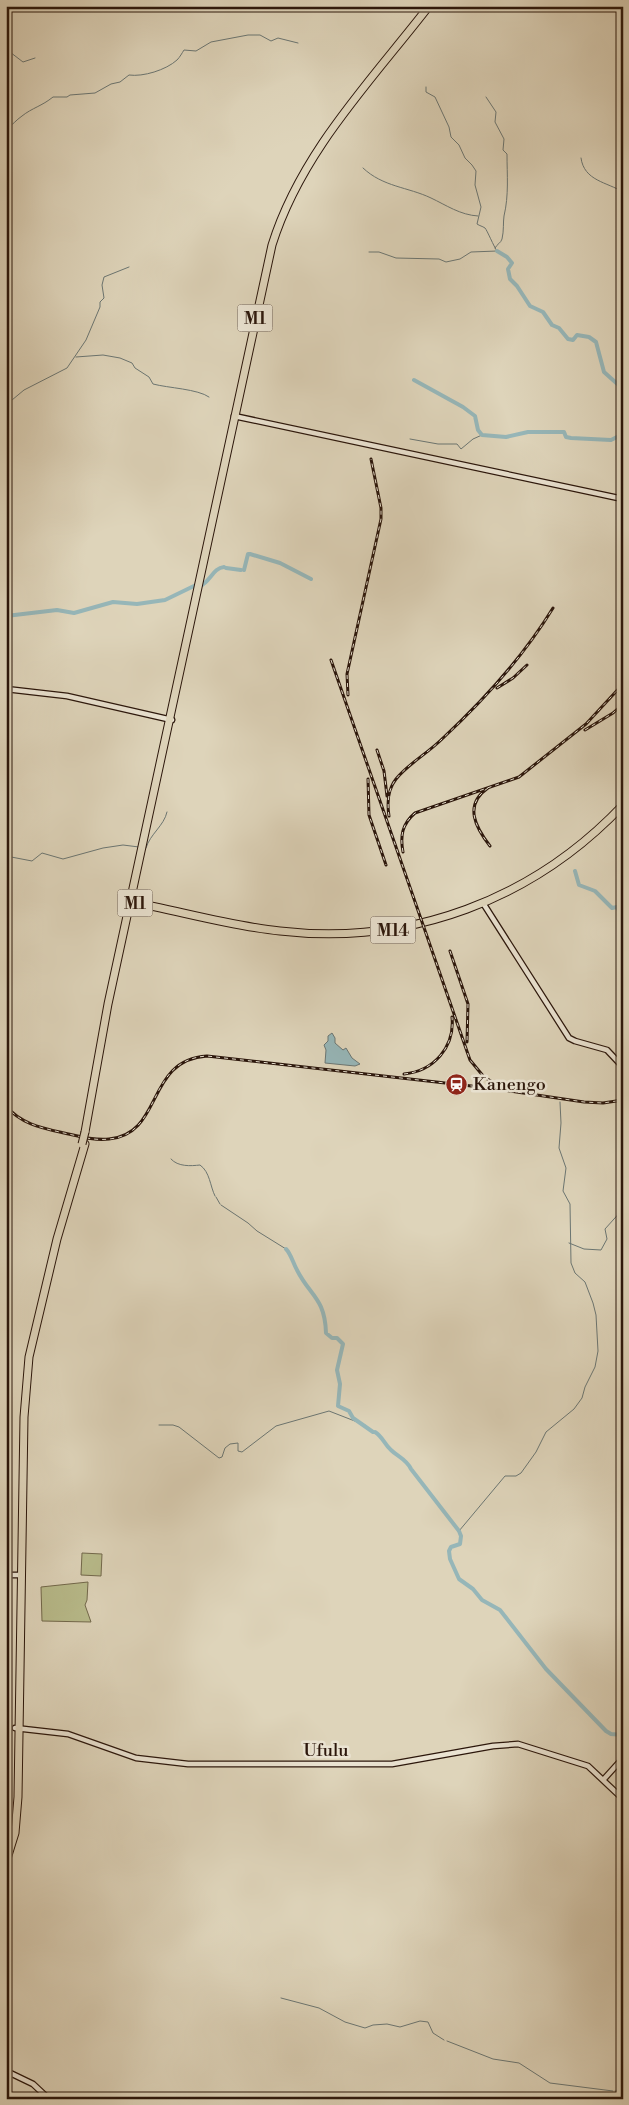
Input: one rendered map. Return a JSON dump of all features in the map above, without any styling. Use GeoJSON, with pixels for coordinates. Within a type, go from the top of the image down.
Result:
{"type":"FeatureCollection","features":[{"type":"Feature","properties":{"kind":"highway","name":"M1"},"geometry":{"type":"LineString","coordinates":[[6,1854],[14,1820],[27,1368],[57,1239],[84,1144],[96,1066],[133,902],[270,252],[289,199],[320,146],[429,6]]}},
{"type":"Feature","properties":{"kind":"highway","name":"M14"},"geometry":{"type":"LineString","coordinates":[[133,902],[267,930],[328,934],[363,933],[400,928],[440,918],[483,903],[522,885],[554,865],[600,829],[623,805]]}},
{"type":"Feature","properties":{"kind":"highway","name":"M1"},"geometry":{"type":"LineString","coordinates":[[6,1862],[12,1845],[16,1820],[22,1417],[25,1361],[56,1236],[84,1144]]}},
{"type":"Feature","properties":{"kind":"street"},"geometry":{"type":"LineString","coordinates":[[234,416],[623,499]]}},
{"type":"Feature","properties":{"kind":"street"},"geometry":{"type":"LineString","coordinates":[[6,689],[67,696],[171,720]]}},
{"type":"Feature","properties":{"kind":"street"},"geometry":{"type":"LineString","coordinates":[[483,903],[569,1038],[607,1050],[623,1067]]}},
{"type":"Feature","properties":{"kind":"street"},"geometry":{"type":"LineString","coordinates":[[623,1568],[623,1586]]}},
{"type":"Feature","properties":{"kind":"street"},"geometry":{"type":"LineString","coordinates":[[6,1575],[20,1575]]}},
{"type":"Feature","properties":{"kind":"street","name":"Ufulu"},"geometry":{"type":"LineString","coordinates":[[17,1728],[68,1734],[128,1756],[146,1760],[188,1764],[392,1764],[492,1746],[518,1744],[585,1764],[604,1779],[623,1799]]}},
{"type":"Feature","properties":{"kind":"street"},"geometry":{"type":"LineString","coordinates":[[604,1779],[623,1758]]}},
{"type":"Feature","properties":{"kind":"street"},"geometry":{"type":"LineString","coordinates":[[6,2071],[33,2084],[49,2099]]}},
{"type":"Feature","properties":{"kind":"green space"},"geometry":{"type":"Polygon","coordinates":[[[82,1553],[102,1554],[101,1576],[81,1575],[82,1553]]]}},
{"type":"Feature","properties":{"kind":"green space"},"geometry":{"type":"Polygon","coordinates":[[[88,1582],[85,1605],[91,1622],[42,1621],[41,1587],[88,1582]]]}},
{"type":"Feature","properties":{"kind":"water"},"geometry":{"type":"Polygon","coordinates":[[[332,1033],[335,1043],[343,1050],[346,1048],[352,1058],[360,1064],[355,1066],[325,1063],[326,1050],[324,1045],[328,1041],[328,1036],[332,1033]]]}},
{"type":"Feature","properties":{"kind":"waterway"},"geometry":{"type":"LineString","coordinates":[[6,129],[26,113],[53,97],[95,93],[111,84],[120,82],[129,75],[141,75],[161,70],[177,60],[184,50],[196,51],[211,42],[248,35],[260,35],[271,41],[278,38],[298,43]]}},
{"type":"Feature","properties":{"kind":"waterway"},"geometry":{"type":"LineString","coordinates":[[6,49],[23,62],[35,58]]}},
{"type":"Feature","properties":{"kind":"waterway"},"geometry":{"type":"LineString","coordinates":[[369,252],[379,252],[396,258],[439,259],[446,262],[460,259],[471,252],[497,251],[485,228],[477,224],[481,207],[475,185],[476,171],[465,158],[459,145],[451,137],[449,127],[435,97],[426,92],[426,87]]}},
{"type":"Feature","properties":{"kind":"waterway"},"geometry":{"type":"LineString","coordinates":[[486,97],[496,112],[495,122],[504,139],[503,150],[507,154],[507,193],[503,233],[501,240],[495,248]]}},
{"type":"Feature","properties":{"kind":"waterway"},"geometry":{"type":"LineString","coordinates":[[581,158],[583,166],[591,176],[623,192]]}},
{"type":"Feature","properties":{"kind":"waterway"},"geometry":{"type":"LineString","coordinates":[[363,168],[387,183],[422,194],[459,212],[478,216]]}},
{"type":"Feature","properties":{"kind":"waterway"},"geometry":{"type":"LineString","coordinates":[[497,251],[507,257],[512,263],[508,269],[510,279],[530,306],[543,312],[552,325],[559,328],[568,339],[573,340],[577,335],[589,337],[596,342],[604,372],[623,389]]}},
{"type":"Feature","properties":{"kind":"waterway"},"geometry":{"type":"LineString","coordinates":[[6,402],[12,400],[24,390],[67,368],[86,340],[100,307],[100,302],[104,298],[102,285],[104,277],[129,267]]}},
{"type":"Feature","properties":{"kind":"waterway"},"geometry":{"type":"LineString","coordinates":[[76,357],[103,355],[120,358],[132,363],[135,368],[149,377],[153,384],[190,390],[209,397]]}},
{"type":"Feature","properties":{"kind":"waterway"},"geometry":{"type":"LineString","coordinates":[[414,380],[463,407],[475,416],[478,430],[482,435],[506,437],[528,432],[564,432],[566,437],[571,438],[611,440],[623,437]]}},
{"type":"Feature","properties":{"kind":"waterway"},"geometry":{"type":"LineString","coordinates":[[410,439],[438,444],[457,444],[461,449],[473,439],[482,435]]}},
{"type":"Feature","properties":{"kind":"waterway"},"geometry":{"type":"LineString","coordinates":[[244,570],[248,554],[250,554],[280,563],[311,579]]}},
{"type":"Feature","properties":{"kind":"waterway"},"geometry":{"type":"LineString","coordinates":[[200,586],[217,570],[224,567]]}},
{"type":"Feature","properties":{"kind":"waterway"},"geometry":{"type":"LineString","coordinates":[[226,568],[241,570]]}},
{"type":"Feature","properties":{"kind":"waterway"},"geometry":{"type":"LineString","coordinates":[[6,616],[57,610],[74,613],[113,602],[137,604],[165,600],[196,585]]}},
{"type":"Feature","properties":{"kind":"waterway"},"geometry":{"type":"LineString","coordinates":[[146,848],[163,822],[167,812]]}},
{"type":"Feature","properties":{"kind":"waterway"},"geometry":{"type":"LineString","coordinates":[[6,856],[32,861],[42,853],[63,859],[103,848],[123,845],[139,847]]}},
{"type":"Feature","properties":{"kind":"waterway"},"geometry":{"type":"LineString","coordinates":[[575,871],[579,885],[595,891],[612,908],[617,907],[623,918]]}},
{"type":"Feature","properties":{"kind":"waterway"},"geometry":{"type":"LineString","coordinates":[[459,1531],[505,1476],[516,1476],[521,1473],[536,1452],[546,1432],[574,1409],[582,1398],[595,1367],[598,1351],[596,1315],[585,1282],[575,1273],[571,1263],[570,1204],[563,1191],[566,1168],[559,1148],[560,1102]]}},
{"type":"Feature","properties":{"kind":"waterway"},"geometry":{"type":"LineString","coordinates":[[171,1159],[181,1165],[200,1165],[208,1175],[215,1196]]}},
{"type":"Feature","properties":{"kind":"waterway"},"geometry":{"type":"LineString","coordinates":[[216,1197],[220,1204]]}},
{"type":"Feature","properties":{"kind":"waterway"},"geometry":{"type":"LineString","coordinates":[[221,1205],[286,1249]]}},
{"type":"Feature","properties":{"kind":"waterway"},"geometry":{"type":"LineString","coordinates":[[569,1243],[584,1249],[601,1250],[607,1239],[605,1229],[623,1209]]}},
{"type":"Feature","properties":{"kind":"waterway"},"geometry":{"type":"LineString","coordinates":[[286,1249],[302,1279],[320,1305],[325,1321],[326,1333],[332,1338],[337,1338],[343,1344],[337,1370],[340,1384],[338,1406],[349,1411],[353,1418],[373,1432]]}},
{"type":"Feature","properties":{"kind":"waterway"},"geometry":{"type":"LineString","coordinates":[[159,1425],[179,1427],[219,1458],[222,1457],[225,1448],[230,1444],[238,1443],[238,1451],[242,1452],[276,1426],[329,1411],[365,1425]]}},
{"type":"Feature","properties":{"kind":"waterway"},"geometry":{"type":"LineString","coordinates":[[375,1432],[389,1448],[407,1463],[459,1531],[461,1536],[460,1544],[451,1547],[449,1551],[450,1559],[459,1579],[473,1589],[482,1600],[500,1610],[546,1669],[606,1731],[611,1734],[623,1735]]}},
{"type":"Feature","properties":{"kind":"waterway"},"geometry":{"type":"LineString","coordinates":[[281,1998],[319,2008],[345,2022],[365,2028],[373,2025],[387,2024],[400,2027],[420,2021],[428,2022],[433,2033],[444,2040]]}},
{"type":"Feature","properties":{"kind":"waterway"},"geometry":{"type":"LineString","coordinates":[[447,2041],[493,2059],[519,2063],[550,2083],[613,2091]]}},
{"type":"Feature","properties":{"kind":"waterway"},"geometry":{"type":"LineString","coordinates":[[615,2091],[623,2091]]}},
{"type":"Feature","properties":{"kind":"railway"},"geometry":{"type":"LineString","coordinates":[[348,695],[347,674],[381,519],[381,508],[371,459]]}},
{"type":"Feature","properties":{"kind":"railway"},"geometry":{"type":"LineString","coordinates":[[389,816],[389,797],[391,787],[396,779],[406,768],[442,739],[488,693],[516,661],[553,608]]}},
{"type":"Feature","properties":{"kind":"railway"},"geometry":{"type":"LineString","coordinates":[[331,660],[470,1060],[484,1077],[501,1087]]}},
{"type":"Feature","properties":{"kind":"railway"},"geometry":{"type":"LineString","coordinates":[[497,688],[513,678],[527,665]]}},
{"type":"Feature","properties":{"kind":"railway"},"geometry":{"type":"LineString","coordinates":[[403,852],[403,831],[407,821],[415,813],[519,777],[586,724],[623,684]]}},
{"type":"Feature","properties":{"kind":"railway"},"geometry":{"type":"LineString","coordinates":[[585,730],[613,713],[623,704]]}},
{"type":"Feature","properties":{"kind":"railway"},"geometry":{"type":"LineString","coordinates":[[377,750],[384,771],[387,796]]}},
{"type":"Feature","properties":{"kind":"railway"},"geometry":{"type":"LineString","coordinates":[[368,779],[369,815],[386,865]]}},
{"type":"Feature","properties":{"kind":"railway"},"geometry":{"type":"LineString","coordinates":[[488,788],[480,795],[476,802],[474,817],[480,832],[490,846]]}},
{"type":"Feature","properties":{"kind":"railway"},"geometry":{"type":"LineString","coordinates":[[450,951],[468,1004],[467,1042]]}},
{"type":"Feature","properties":{"kind":"railway"},"geometry":{"type":"LineString","coordinates":[[404,1074],[425,1068],[440,1056],[450,1038],[452,1017]]}},
{"type":"Feature","properties":{"kind":"railway"},"geometry":{"type":"LineString","coordinates":[[6,1106],[18,1117],[40,1127],[86,1138],[109,1139],[126,1134],[139,1124],[148,1112],[163,1083],[173,1070],[187,1061],[207,1056],[489,1088],[584,1102],[603,1103],[623,1100]]}},
{"type":"Feature","properties":{"kind":"place","name":"Kanengo"},"geometry":{"type":"Point","coordinates":[457,1084]}}]}
